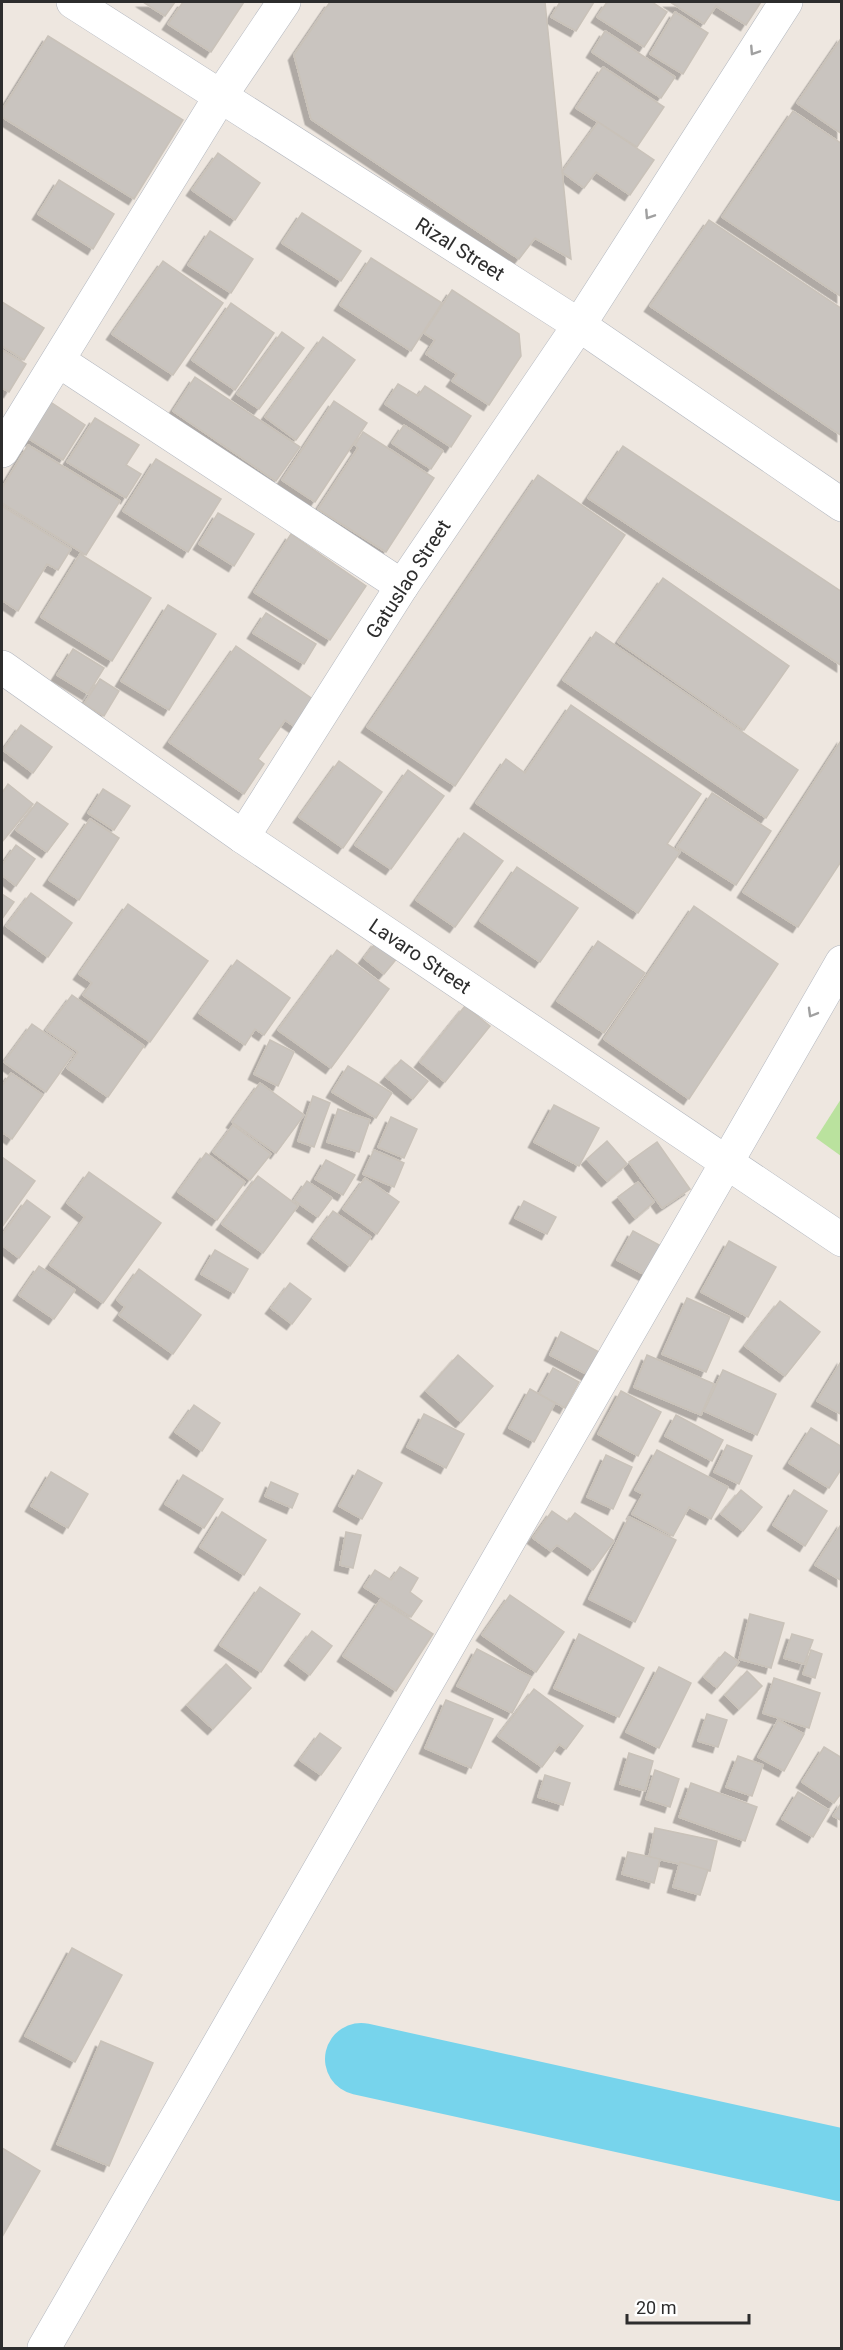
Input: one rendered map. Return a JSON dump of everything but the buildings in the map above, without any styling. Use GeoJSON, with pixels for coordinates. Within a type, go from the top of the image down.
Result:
{"type":"FeatureCollection","features":[{"type":"Feature","properties":{"kind":"street","name":"Rizal Street"},"geometry":{"type":"LineString","coordinates":[[73,2],[579,325],[842,505]]}},
{"type":"Feature","properties":{"kind":"street"},"geometry":{"type":"LineString","coordinates":[[2,451],[220,97],[284,2]]}},
{"type":"Feature","properties":{"kind":"street","name":"Gatuslao Street"},"geometry":{"type":"LineString","coordinates":[[243,837],[402,586],[579,325],[786,2]]}},
{"type":"Feature","properties":{"kind":"street"},"geometry":{"type":"LineString","coordinates":[[59,361],[402,586]]}},
{"type":"Feature","properties":{"kind":"street","name":"Lavaro Street"},"geometry":{"type":"LineString","coordinates":[[2,667],[243,837],[842,1240]]}},
{"type":"Feature","properties":{"kind":"street"},"geometry":{"type":"LineString","coordinates":[[44,2349],[842,962]]}},
{"type":"Feature","properties":{"kind":"green space"},"geometry":{"type":"Polygon","coordinates":[[[841,1099],[841,1156],[816,1138],[841,1099]]]}},
{"type":"Feature","properties":{"kind":"waterway"},"geometry":{"type":"LineString","coordinates":[[361,2059],[842,2165]]}}]}
